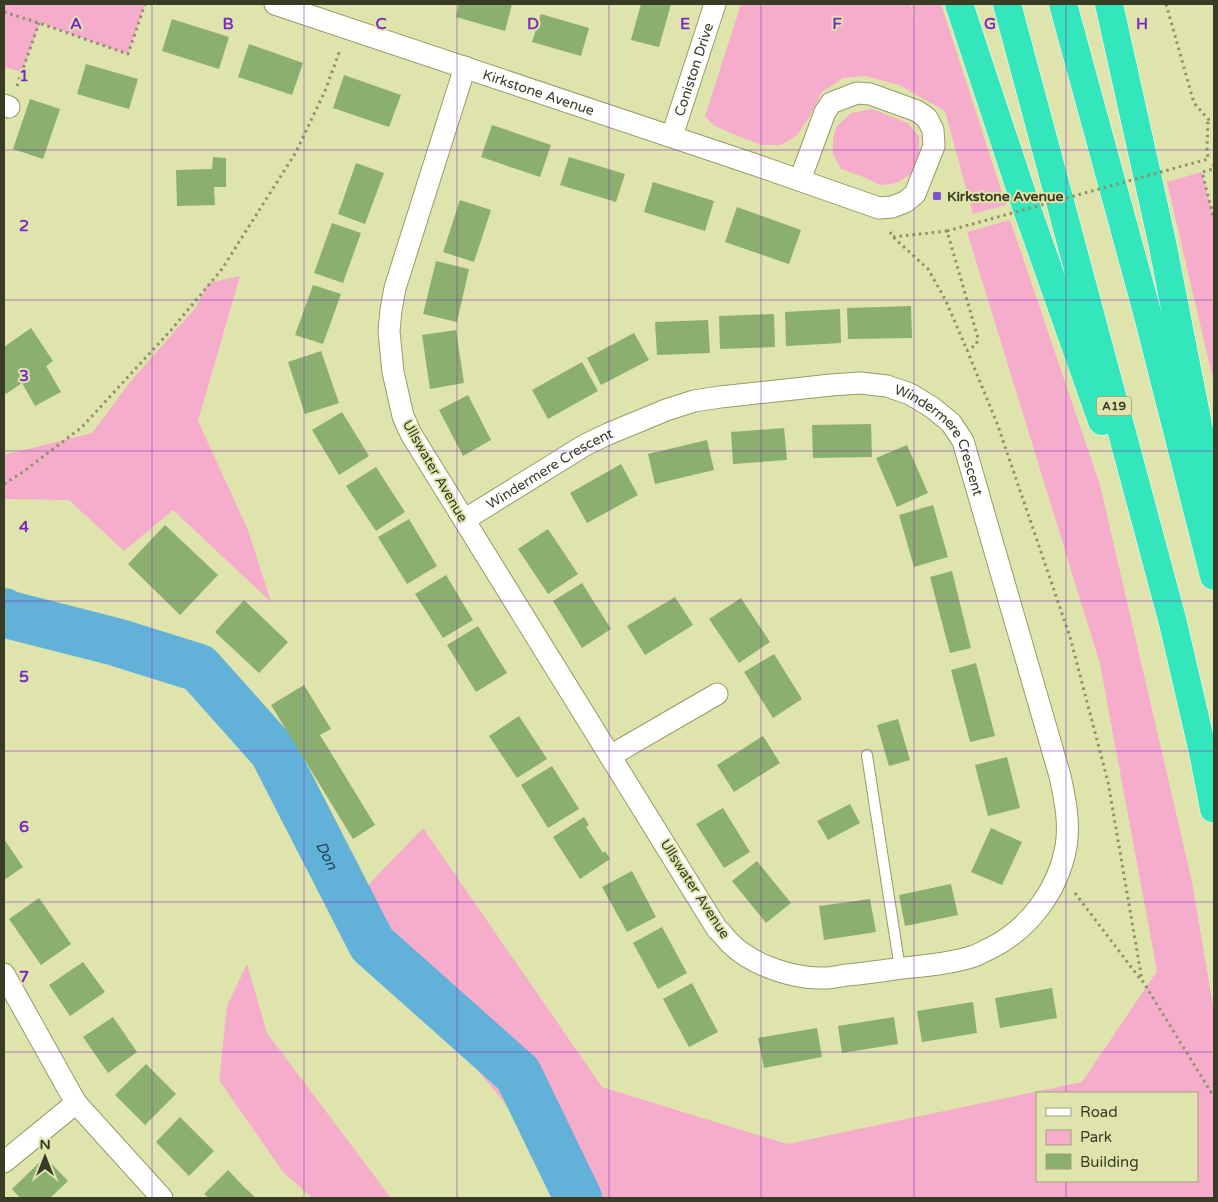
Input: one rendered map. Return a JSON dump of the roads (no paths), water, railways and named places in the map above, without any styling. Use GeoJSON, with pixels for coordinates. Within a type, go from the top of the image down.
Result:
{"type":"FeatureCollection","features":[{"type":"Feature","properties":{"kind":"highway"},"geometry":{"type":"LineString","coordinates":[[959,4],[1029,215],[1172,623]]}},
{"type":"Feature","properties":{"kind":"highway","name":"A19"},"geometry":{"type":"LineString","coordinates":[[1007,4],[1172,623],[1203,752],[1214,810]]}},
{"type":"Feature","properties":{"kind":"highway"},"geometry":{"type":"LineString","coordinates":[[1063,4],[1147,312],[1214,576]]}},
{"type":"Feature","properties":{"kind":"highway"},"geometry":{"type":"LineString","coordinates":[[1109,4],[1162,242],[1214,506]]}},
{"type":"Feature","properties":{"kind":"street","name":"Kirkstone Avenue"},"geometry":{"type":"LineString","coordinates":[[275,4],[672,136],[879,208],[892,207],[905,202],[915,194],[934,146],[933,130],[926,118],[917,111],[870,94],[857,93],[831,103],[825,112],[800,180]]}},
{"type":"Feature","properties":{"kind":"street","name":"Coniston Drive"},"geometry":{"type":"LineString","coordinates":[[672,136],[716,4]]}},
{"type":"Feature","properties":{"kind":"street","name":"Ullswater Avenue"},"geometry":{"type":"LineString","coordinates":[[465,67],[395,288],[391,310],[389,331],[393,372],[403,416],[411,434],[718,928],[730,944],[762,964],[800,976],[825,978],[952,962],[976,955],[997,945],[1017,931]]}},
{"type":"Feature","properties":{"kind":"street","name":"Windermere Crescent"},"geometry":{"type":"LineString","coordinates":[[464,520],[586,445],[629,424],[694,402],[720,397],[860,383],[887,386],[910,394],[933,408],[951,423],[962,441],[1066,802],[1066,848],[1059,872],[1048,895],[1034,914],[1017,931]]}},
{"type":"Feature","properties":{"kind":"street"},"geometry":{"type":"LineString","coordinates":[[610,756],[717,694]]}},
{"type":"Feature","properties":{"kind":"street"},"geometry":{"type":"LineString","coordinates":[[4,975],[76,1103],[162,1198]]}},
{"type":"Feature","properties":{"kind":"street"},"geometry":{"type":"LineString","coordinates":[[4,1162],[76,1103]]}},
{"type":"Feature","properties":{"kind":"lane"},"geometry":{"type":"LineString","coordinates":[[867,755],[900,969]]}},
{"type":"Feature","properties":{"kind":"waterway","name":"Don"},"geometry":{"type":"LineString","coordinates":[[4,612],[116,642],[199,668],[273,751],[372,944],[518,1074],[578,1198]]}},
{"type":"Feature","properties":{"kind":"place","name":"Kirkstone Avenue"},"geometry":{"type":"Point","coordinates":[937,196]}}]}
